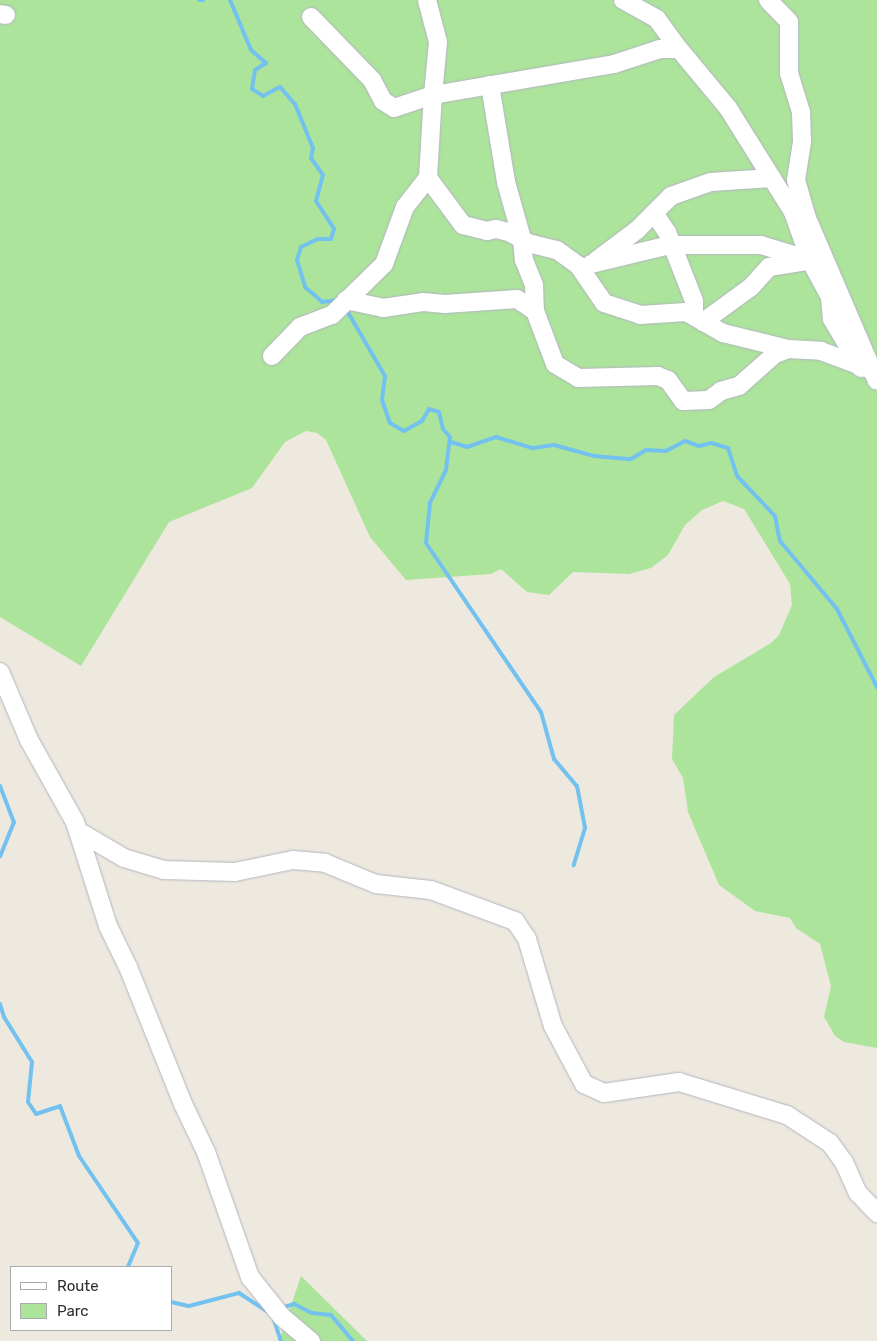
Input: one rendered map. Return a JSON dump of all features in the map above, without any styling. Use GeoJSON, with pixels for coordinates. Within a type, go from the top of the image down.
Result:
{"type":"FeatureCollection","features":[{"type":"Feature","properties":{"kind":"street"},"geometry":{"type":"LineString","coordinates":[[272,356],[300,327],[332,315],[384,264],[405,208],[428,178],[438,42],[427,0]]}},
{"type":"Feature","properties":{"kind":"street"},"geometry":{"type":"LineString","coordinates":[[623,0],[657,19],[679,49],[728,108],[772,178],[797,223],[810,260],[830,297],[832,319],[870,373]]}},
{"type":"Feature","properties":{"kind":"street"},"geometry":{"type":"LineString","coordinates":[[771,1],[790,22],[789,73],[801,112],[802,142],[796,180],[807,218],[870,373]]}},
{"type":"Feature","properties":{"kind":"street"},"geometry":{"type":"LineString","coordinates":[[311,17],[372,80],[383,102],[394,108],[433,95],[614,64],[660,49],[679,49]]}},
{"type":"Feature","properties":{"kind":"street"},"geometry":{"type":"LineString","coordinates":[[490,85],[506,182],[522,239],[524,260],[534,285],[535,311],[555,364],[578,378],[658,376],[668,380],[683,402],[709,400],[721,391],[739,386],[776,354],[788,349]]}},
{"type":"Feature","properties":{"kind":"street"},"geometry":{"type":"LineString","coordinates":[[428,178],[463,225],[487,231],[496,229],[509,232],[522,239],[557,250],[586,267],[604,304],[640,314],[686,312],[723,333],[788,349],[821,351],[870,373]]}},
{"type":"Feature","properties":{"kind":"street"},"geometry":{"type":"LineString","coordinates":[[586,267],[654,213],[671,196],[711,182],[772,178]]}},
{"type":"Feature","properties":{"kind":"street"},"geometry":{"type":"LineString","coordinates":[[654,213],[667,232],[670,245],[694,302],[698,319]]}},
{"type":"Feature","properties":{"kind":"street"},"geometry":{"type":"LineString","coordinates":[[698,319],[751,287],[771,267],[778,250],[797,223]]}},
{"type":"Feature","properties":{"kind":"street"},"geometry":{"type":"LineString","coordinates":[[586,267],[670,245],[761,245],[810,260]]}},
{"type":"Feature","properties":{"kind":"street"},"geometry":{"type":"LineString","coordinates":[[771,267],[810,260]]}},
{"type":"Feature","properties":{"kind":"street"},"geometry":{"type":"LineString","coordinates":[[346,300],[383,308],[423,302],[445,304],[517,299],[535,311]]}},
{"type":"Feature","properties":{"kind":"street"},"geometry":{"type":"LineString","coordinates":[[0,672],[26,733],[66,801],[78,831],[102,909],[183,1104],[206,1152],[250,1277],[282,1317],[311,1341]]}},
{"type":"Feature","properties":{"kind":"street"},"geometry":{"type":"LineString","coordinates":[[78,831],[124,858],[164,870],[235,872],[293,860],[326,863],[376,884],[431,890],[515,921],[527,939],[553,1026],[584,1084],[604,1093],[679,1082],[788,1115],[830,1143],[844,1162],[858,1193],[877,1213]]}},
{"type":"Feature","properties":{"kind":"green space"},"geometry":{"type":"Polygon","coordinates":[[[0,0],[877,0],[877,1048],[844,1042],[835,1036],[824,1017],[831,986],[820,944],[796,928],[790,918],[755,911],[719,885],[688,812],[683,778],[672,759],[674,715],[714,677],[771,643],[779,635],[792,605],[790,584],[744,509],[723,501],[702,510],[685,525],[668,555],[651,568],[629,574],[573,572],[549,595],[527,592],[501,569],[491,574],[406,580],[370,537],[326,440],[317,433],[306,431],[285,442],[252,488],[169,522],[81,666],[0,617],[0,0]]]}},
{"type":"Feature","properties":{"kind":"green space"},"geometry":{"type":"Polygon","coordinates":[[[301,1276],[367,1341],[279,1341],[301,1276]]]}},
{"type":"Feature","properties":{"kind":"waterway"},"geometry":{"type":"LineString","coordinates":[[230,0],[251,50],[266,63],[255,70],[252,89],[263,96],[280,87],[295,104],[313,148],[311,158],[323,175],[316,201],[334,229],[331,239],[318,239],[301,247],[297,260],[305,287],[322,302],[339,300]]}},
{"type":"Feature","properties":{"kind":"waterway"},"geometry":{"type":"LineString","coordinates":[[346,309],[385,376],[382,400],[390,423],[404,431],[422,421],[429,409],[439,412],[443,429],[450,437],[446,470],[430,503],[426,543],[541,712],[554,759],[577,786],[585,828],[574,865]]}},
{"type":"Feature","properties":{"kind":"waterway"},"geometry":{"type":"LineString","coordinates":[[451,442],[467,447],[496,437],[533,448],[554,445],[594,456],[631,459],[646,450],[666,451],[685,441],[699,446],[711,443],[728,448],[737,476],[775,516],[780,541],[837,609],[877,687]]}},
{"type":"Feature","properties":{"kind":"waterway"},"geometry":{"type":"LineString","coordinates":[[0,786],[14,822],[0,856]]}},
{"type":"Feature","properties":{"kind":"waterway"},"geometry":{"type":"LineString","coordinates":[[0,1004],[4,1017],[32,1062],[28,1102],[36,1114],[60,1106],[79,1156],[138,1243],[128,1266]]}},
{"type":"Feature","properties":{"kind":"waterway"},"geometry":{"type":"LineString","coordinates":[[172,1302],[189,1306],[239,1293],[267,1311]]}},
{"type":"Feature","properties":{"kind":"waterway"},"geometry":{"type":"LineString","coordinates":[[281,1308],[294,1304],[312,1313],[331,1315],[353,1341]]}},
{"type":"Feature","properties":{"kind":"waterway"},"geometry":{"type":"LineString","coordinates":[[274,1320],[281,1341]]}}]}
